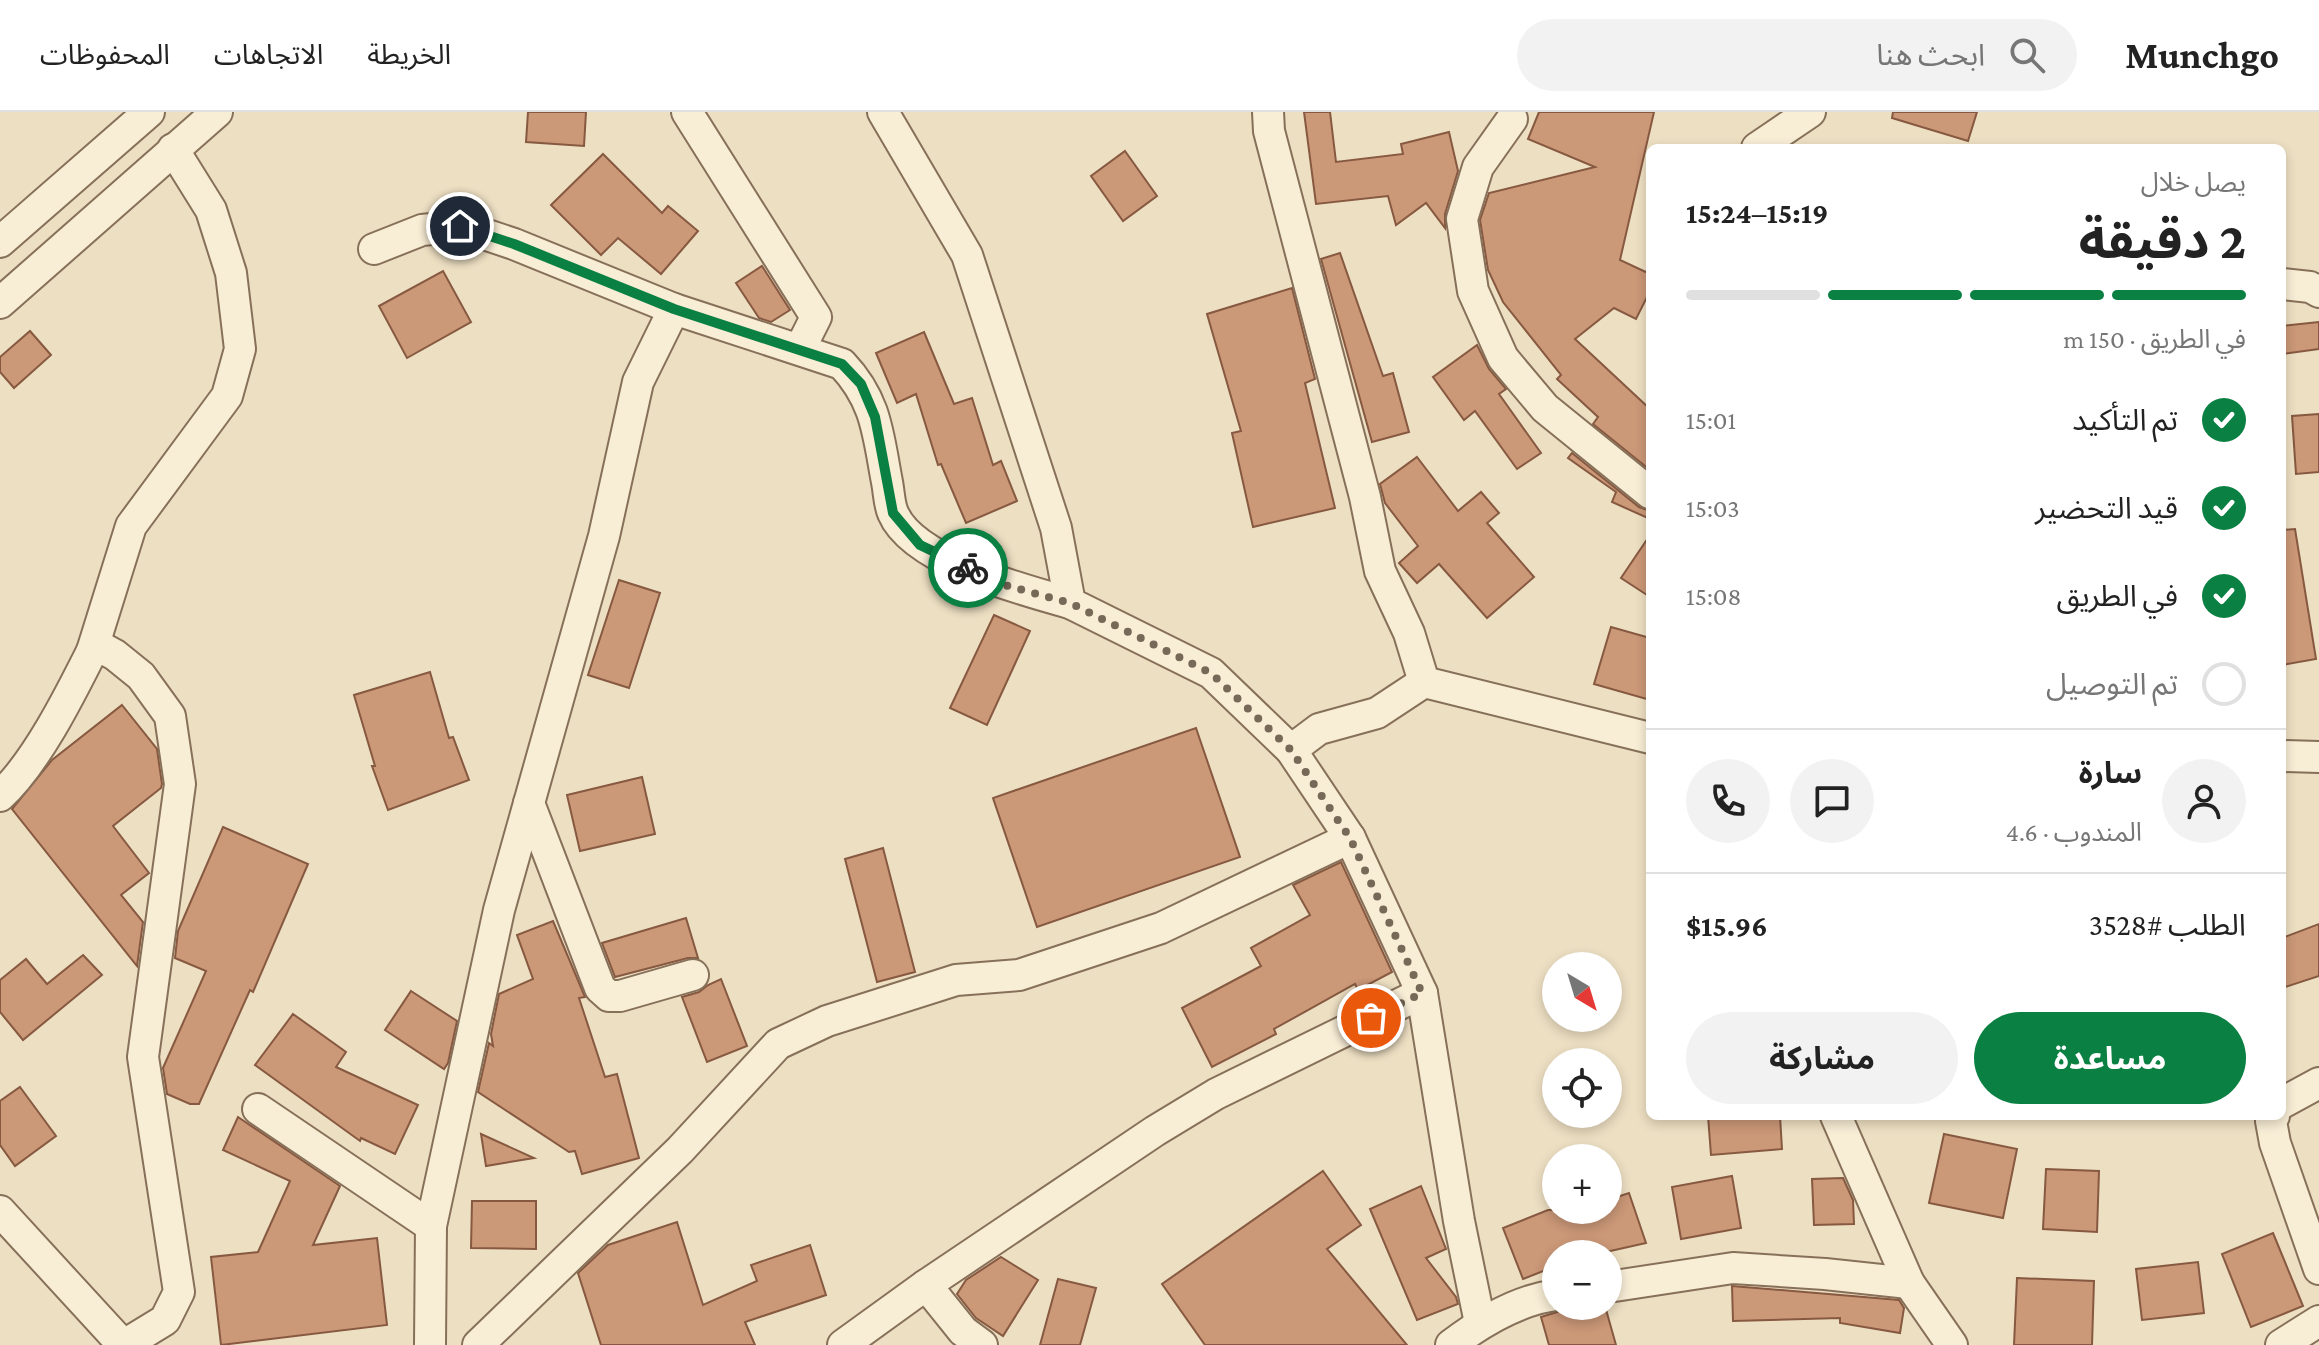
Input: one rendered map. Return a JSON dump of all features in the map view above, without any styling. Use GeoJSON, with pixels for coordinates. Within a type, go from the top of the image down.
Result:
{"type":"FeatureCollection","features":[{"type":"Feature","properties":{"kind":"street"},"geometry":{"type":"LineString","coordinates":[[0,242],[149,112]]}},
{"type":"Feature","properties":{"kind":"street"},"geometry":{"type":"LineString","coordinates":[[0,303],[217,112]]}},
{"type":"Feature","properties":{"kind":"street"},"geometry":{"type":"LineString","coordinates":[[687,112],[816,317],[800,349]]}},
{"type":"Feature","properties":{"kind":"street"},"geometry":{"type":"LineString","coordinates":[[883,112],[967,255],[1056,528],[1070,603]]}},
{"type":"Feature","properties":{"kind":"street"},"geometry":{"type":"LineString","coordinates":[[1268,112],[1269,131],[1365,497],[1380,571],[1409,633],[1424,682]]}},
{"type":"Feature","properties":{"kind":"street"},"geometry":{"type":"LineString","coordinates":[[1763,144],[1810,112]]}},
{"type":"Feature","properties":{"kind":"street"},"geometry":{"type":"LineString","coordinates":[[1512,119],[1478,167],[1462,219],[1473,291],[1503,358],[1545,408],[1646,490]]}},
{"type":"Feature","properties":{"kind":"street"},"geometry":{"type":"LineString","coordinates":[[0,796],[38,746],[74,687],[92,651],[131,526],[227,396],[240,349],[231,273],[211,210],[173,149]]}},
{"type":"Feature","properties":{"kind":"street"},"geometry":{"type":"LineString","coordinates":[[374,249],[422,230],[460,226],[514,244],[674,309],[842,364],[861,384],[875,417],[893,513],[920,545],[1001,584],[1070,603],[1211,673],[1291,750],[1350,838],[1422,993],[1459,1221],[1480,1323]]}},
{"type":"Feature","properties":{"kind":"street"},"geometry":{"type":"LineString","coordinates":[[2286,284],[2310,287],[2319,292]]}},
{"type":"Feature","properties":{"kind":"street"},"geometry":{"type":"LineString","coordinates":[[430,1345],[431,1226],[499,910],[604,536],[638,382],[674,309]]}},
{"type":"Feature","properties":{"kind":"street"},"geometry":{"type":"LineString","coordinates":[[0,1211],[124,1345],[165,1320],[179,1292],[143,1057],[180,784],[170,716],[141,676],[104,649],[92,651]]}},
{"type":"Feature","properties":{"kind":"street"},"geometry":{"type":"LineString","coordinates":[[1291,750],[1319,729],[1377,713],[1424,682],[1646,731]]}},
{"type":"Feature","properties":{"kind":"street"},"geometry":{"type":"LineString","coordinates":[[2286,756],[2319,757]]}},
{"type":"Feature","properties":{"kind":"street"},"geometry":{"type":"LineString","coordinates":[[529,803],[600,988],[609,996],[620,996],[693,975]]}},
{"type":"Feature","properties":{"kind":"street"},"geometry":{"type":"LineString","coordinates":[[478,1345],[680,1150],[778,1044],[827,1021],[956,980],[1019,975],[1161,928],[1350,838]]}},
{"type":"Feature","properties":{"kind":"street"},"geometry":{"type":"LineString","coordinates":[[850,1342],[926,1285],[1216,1094],[1422,993]]}},
{"type":"Feature","properties":{"kind":"street"},"geometry":{"type":"LineString","coordinates":[[2286,1101],[2319,1083]]}},
{"type":"Feature","properties":{"kind":"street"},"geometry":{"type":"LineString","coordinates":[[258,1109],[431,1226]]}},
{"type":"Feature","properties":{"kind":"street"},"geometry":{"type":"LineString","coordinates":[[1838,1120],[1909,1283],[1952,1345]]}},
{"type":"Feature","properties":{"kind":"street"},"geometry":{"type":"LineString","coordinates":[[2272,1120],[2275,1143],[2319,1269]]}},
{"type":"Feature","properties":{"kind":"street"},"geometry":{"type":"LineString","coordinates":[[1622,1285],[1733,1268],[1909,1283]]}},
{"type":"Feature","properties":{"kind":"street"},"geometry":{"type":"LineString","coordinates":[[926,1285],[963,1331],[982,1345]]}},
{"type":"Feature","properties":{"kind":"street"},"geometry":{"type":"LineString","coordinates":[[1451,1345],[1480,1323],[1542,1298]]}},
{"type":"Feature","properties":{"kind":"street"},"geometry":{"type":"LineString","coordinates":[[2281,1345],[2319,1321]]}},
{"type":"Feature","properties":{"kind":"building"},"geometry":{"type":"Polygon","coordinates":[[[528,112],[586,112],[584,146],[526,142],[528,112]]]}},
{"type":"Feature","properties":{"kind":"building"},"geometry":{"type":"Polygon","coordinates":[[[1304,112],[1330,112],[1336,162],[1403,154],[1401,144],[1449,132],[1458,171],[1445,214],[1445,228],[1426,203],[1396,225],[1388,196],[1316,204],[1304,112]]]}},
{"type":"Feature","properties":{"kind":"building"},"geometry":{"type":"Polygon","coordinates":[[[1539,112],[1654,112],[1620,260],[1646,272],[1646,299],[1636,319],[1614,308],[1575,339],[1646,405],[1646,467],[1593,424],[1598,417],[1557,379],[1561,375],[1503,302],[1488,270],[1480,220],[1489,193],[1595,167],[1528,139],[1539,112]]]}},
{"type":"Feature","properties":{"kind":"building"},"geometry":{"type":"Polygon","coordinates":[[[1893,112],[1977,112],[1968,141],[1892,118],[1893,112]]]}},
{"type":"Feature","properties":{"kind":"building"},"geometry":{"type":"Polygon","coordinates":[[[1125,151],[1157,196],[1123,221],[1091,176],[1125,151]]]}},
{"type":"Feature","properties":{"kind":"building"},"geometry":{"type":"Polygon","coordinates":[[[603,154],[662,213],[668,206],[698,231],[661,274],[618,238],[601,255],[551,205],[603,154]]]}},
{"type":"Feature","properties":{"kind":"building"},"geometry":{"type":"Polygon","coordinates":[[[1340,253],[1383,376],[1393,373],[1409,432],[1372,442],[1321,259],[1340,253]]]}},
{"type":"Feature","properties":{"kind":"building"},"geometry":{"type":"Polygon","coordinates":[[[762,266],[790,310],[771,322],[759,318],[736,283],[762,266]]]}},
{"type":"Feature","properties":{"kind":"building"},"geometry":{"type":"Polygon","coordinates":[[[443,271],[471,322],[407,358],[379,306],[443,271]]]}},
{"type":"Feature","properties":{"kind":"building"},"geometry":{"type":"Polygon","coordinates":[[[1292,288],[1315,379],[1305,383],[1335,508],[1253,527],[1232,433],[1241,431],[1207,314],[1292,288]]]}},
{"type":"Feature","properties":{"kind":"building"},"geometry":{"type":"Polygon","coordinates":[[[2319,322],[2319,349],[2286,353],[2286,326],[2319,322]]]}},
{"type":"Feature","properties":{"kind":"building"},"geometry":{"type":"Polygon","coordinates":[[[30,331],[51,355],[14,388],[0,372],[0,357],[30,331]]]}},
{"type":"Feature","properties":{"kind":"building"},"geometry":{"type":"Polygon","coordinates":[[[924,332],[954,404],[972,398],[993,465],[1001,461],[1017,501],[966,523],[941,464],[938,465],[916,394],[897,403],[876,353],[924,332]]]}},
{"type":"Feature","properties":{"kind":"building"},"geometry":{"type":"Polygon","coordinates":[[[1477,345],[1489,369],[1506,389],[1499,394],[1541,453],[1517,469],[1475,411],[1464,420],[1433,377],[1477,345]]]}},
{"type":"Feature","properties":{"kind":"building"},"geometry":{"type":"Polygon","coordinates":[[[2319,414],[2319,472],[2296,474],[2292,416],[2319,414]]]}},
{"type":"Feature","properties":{"kind":"building"},"geometry":{"type":"Polygon","coordinates":[[[1572,453],[1646,510],[1646,517],[1612,502],[1616,492],[1568,458],[1572,453]]]}},
{"type":"Feature","properties":{"kind":"building"},"geometry":{"type":"Polygon","coordinates":[[[1417,457],[1458,511],[1481,492],[1499,513],[1487,523],[1534,577],[1487,618],[1439,564],[1417,583],[1399,563],[1418,546],[1385,503],[1380,484],[1417,457]]]}},
{"type":"Feature","properties":{"kind":"building"},"geometry":{"type":"Polygon","coordinates":[[[2295,529],[2316,659],[2286,664],[2286,530],[2295,529]]]}},
{"type":"Feature","properties":{"kind":"building"},"geometry":{"type":"Polygon","coordinates":[[[1646,541],[1646,594],[1621,578],[1646,541]]]}},
{"type":"Feature","properties":{"kind":"building"},"geometry":{"type":"Polygon","coordinates":[[[619,580],[660,593],[629,688],[588,675],[619,580]]]}},
{"type":"Feature","properties":{"kind":"building"},"geometry":{"type":"Polygon","coordinates":[[[994,615],[1030,631],[987,725],[950,708],[994,615]]]}},
{"type":"Feature","properties":{"kind":"building"},"geometry":{"type":"Polygon","coordinates":[[[1611,627],[1646,637],[1646,699],[1594,684],[1611,627]]]}},
{"type":"Feature","properties":{"kind":"building"},"geometry":{"type":"Polygon","coordinates":[[[430,672],[449,738],[453,737],[469,780],[388,810],[372,766],[375,766],[354,695],[430,672]]]}},
{"type":"Feature","properties":{"kind":"building"},"geometry":{"type":"Polygon","coordinates":[[[122,705],[157,749],[162,784],[113,826],[149,873],[121,895],[143,922],[137,966],[12,809],[52,760],[122,705]]]}},
{"type":"Feature","properties":{"kind":"building"},"geometry":{"type":"Polygon","coordinates":[[[1196,728],[1240,857],[1037,927],[993,798],[1196,728]]]}},
{"type":"Feature","properties":{"kind":"building"},"geometry":{"type":"Polygon","coordinates":[[[642,777],[655,834],[580,851],[567,795],[642,777]]]}},
{"type":"Feature","properties":{"kind":"building"},"geometry":{"type":"Polygon","coordinates":[[[223,827],[308,864],[253,992],[250,990],[199,1104],[190,1104],[167,1094],[163,1068],[206,971],[175,958],[178,931],[223,827]]]}},
{"type":"Feature","properties":{"kind":"building"},"geometry":{"type":"Polygon","coordinates":[[[883,848],[915,972],[877,982],[845,859],[883,848]]]}},
{"type":"Feature","properties":{"kind":"building"},"geometry":{"type":"Polygon","coordinates":[[[1341,862],[1392,972],[1358,990],[1355,984],[1274,1029],[1276,1034],[1212,1067],[1182,1008],[1261,966],[1251,948],[1310,915],[1293,885],[1341,862]]]}},
{"type":"Feature","properties":{"kind":"building"},"geometry":{"type":"Polygon","coordinates":[[[686,918],[698,958],[615,977],[602,943],[686,918]]]}},
{"type":"Feature","properties":{"kind":"building"},"geometry":{"type":"Polygon","coordinates":[[[553,921],[585,997],[579,998],[605,1077],[617,1074],[639,1158],[582,1174],[575,1151],[569,1152],[478,1092],[489,1043],[493,1046],[491,1034],[499,994],[533,979],[517,935],[553,921]]]}},
{"type":"Feature","properties":{"kind":"building"},"geometry":{"type":"Polygon","coordinates":[[[2319,924],[2319,976],[2286,987],[2286,936],[2319,924]]]}},
{"type":"Feature","properties":{"kind":"building"},"geometry":{"type":"Polygon","coordinates":[[[83,955],[102,975],[23,1040],[0,1012],[0,980],[26,959],[47,984],[83,955]]]}},
{"type":"Feature","properties":{"kind":"building"},"geometry":{"type":"Polygon","coordinates":[[[721,979],[747,1046],[707,1062],[682,997],[699,992],[721,979]]]}},
{"type":"Feature","properties":{"kind":"building"},"geometry":{"type":"Polygon","coordinates":[[[411,991],[457,1021],[444,1069],[385,1030],[411,991]]]}},
{"type":"Feature","properties":{"kind":"building"},"geometry":{"type":"Polygon","coordinates":[[[293,1014],[346,1052],[336,1067],[418,1105],[395,1154],[361,1138],[360,1141],[255,1065],[293,1014]]]}},
{"type":"Feature","properties":{"kind":"building"},"geometry":{"type":"Polygon","coordinates":[[[20,1087],[56,1136],[15,1166],[0,1145],[0,1101],[20,1087]]]}},
{"type":"Feature","properties":{"kind":"building"},"geometry":{"type":"Polygon","coordinates":[[[238,1117],[340,1186],[313,1245],[377,1238],[387,1325],[221,1345],[211,1257],[258,1252],[290,1181],[223,1150],[238,1117]]]}},
{"type":"Feature","properties":{"kind":"building"},"geometry":{"type":"Polygon","coordinates":[[[1708,1120],[1780,1120],[1782,1149],[1711,1155],[1708,1120]]]}},
{"type":"Feature","properties":{"kind":"building"},"geometry":{"type":"Polygon","coordinates":[[[481,1134],[534,1158],[486,1166],[481,1134]]]}},
{"type":"Feature","properties":{"kind":"building"},"geometry":{"type":"Polygon","coordinates":[[[1944,1134],[2017,1149],[2003,1218],[1929,1203],[1944,1134]]]}},
{"type":"Feature","properties":{"kind":"building"},"geometry":{"type":"Polygon","coordinates":[[[2046,1169],[2099,1171],[2097,1232],[2043,1229],[2046,1169]]]}},
{"type":"Feature","properties":{"kind":"building"},"geometry":{"type":"Polygon","coordinates":[[[1323,1171],[1361,1225],[1327,1249],[1407,1345],[1205,1345],[1162,1284],[1323,1171]]]}},
{"type":"Feature","properties":{"kind":"building"},"geometry":{"type":"Polygon","coordinates":[[[1732,1176],[1741,1228],[1681,1239],[1672,1187],[1732,1176]]]}},
{"type":"Feature","properties":{"kind":"building"},"geometry":{"type":"Polygon","coordinates":[[[1843,1178],[1853,1200],[1854,1224],[1814,1225],[1812,1179],[1843,1178]]]}},
{"type":"Feature","properties":{"kind":"building"},"geometry":{"type":"Polygon","coordinates":[[[1421,1186],[1446,1249],[1426,1258],[1458,1304],[1417,1320],[1370,1209],[1421,1186]]]}},
{"type":"Feature","properties":{"kind":"building"},"geometry":{"type":"Polygon","coordinates":[[[1629,1193],[1646,1243],[1622,1248],[1622,1240],[1542,1240],[1542,1272],[1523,1279],[1503,1228],[1542,1212],[1542,1224],[1622,1224],[1622,1195],[1629,1193]]]}},
{"type":"Feature","properties":{"kind":"building"},"geometry":{"type":"Polygon","coordinates":[[[472,1201],[536,1201],[536,1249],[471,1248],[472,1201]]]}},
{"type":"Feature","properties":{"kind":"building"},"geometry":{"type":"Polygon","coordinates":[[[677,1222],[703,1305],[757,1281],[751,1265],[810,1245],[826,1295],[745,1322],[755,1345],[601,1345],[578,1273],[608,1245],[677,1222]]]}},
{"type":"Feature","properties":{"kind":"building"},"geometry":{"type":"Polygon","coordinates":[[[2273,1233],[2303,1306],[2251,1327],[2222,1254],[2273,1233]]]}},
{"type":"Feature","properties":{"kind":"building"},"geometry":{"type":"Polygon","coordinates":[[[1001,1257],[1038,1280],[1003,1336],[976,1318],[957,1294],[966,1280],[1001,1257]]]}},
{"type":"Feature","properties":{"kind":"building"},"geometry":{"type":"Polygon","coordinates":[[[2198,1262],[2204,1313],[2142,1320],[2136,1269],[2198,1262]]]}},
{"type":"Feature","properties":{"kind":"building"},"geometry":{"type":"Polygon","coordinates":[[[2017,1278],[2094,1281],[2092,1345],[2014,1345],[2017,1278]]]}},
{"type":"Feature","properties":{"kind":"building"},"geometry":{"type":"Polygon","coordinates":[[[1058,1279],[1096,1288],[1080,1345],[1040,1345],[1058,1279]]]}},
{"type":"Feature","properties":{"kind":"building"},"geometry":{"type":"Polygon","coordinates":[[[1732,1286],[1899,1300],[1904,1308],[1900,1333],[1840,1323],[1840,1318],[1733,1321],[1732,1286]]]}},
{"type":"Feature","properties":{"kind":"building"},"geometry":{"type":"Polygon","coordinates":[[[1541,1317],[1542,1320],[1609,1320],[1616,1345],[1549,1345],[1541,1317]]]}},
{"type":"Feature","properties":{"kind":"way so far"},"geometry":{"type":"LineString","coordinates":[[968,568],[1001,584],[1070,603],[1211,673],[1291,750],[1350,838],[1422,993],[1371,1018]]}},
{"type":"Feature","properties":{"kind":"route"},"geometry":{"type":"LineString","coordinates":[[460,226],[514,244],[674,309],[842,364],[861,384],[875,417],[893,513],[920,545],[968,568]]}}]}
